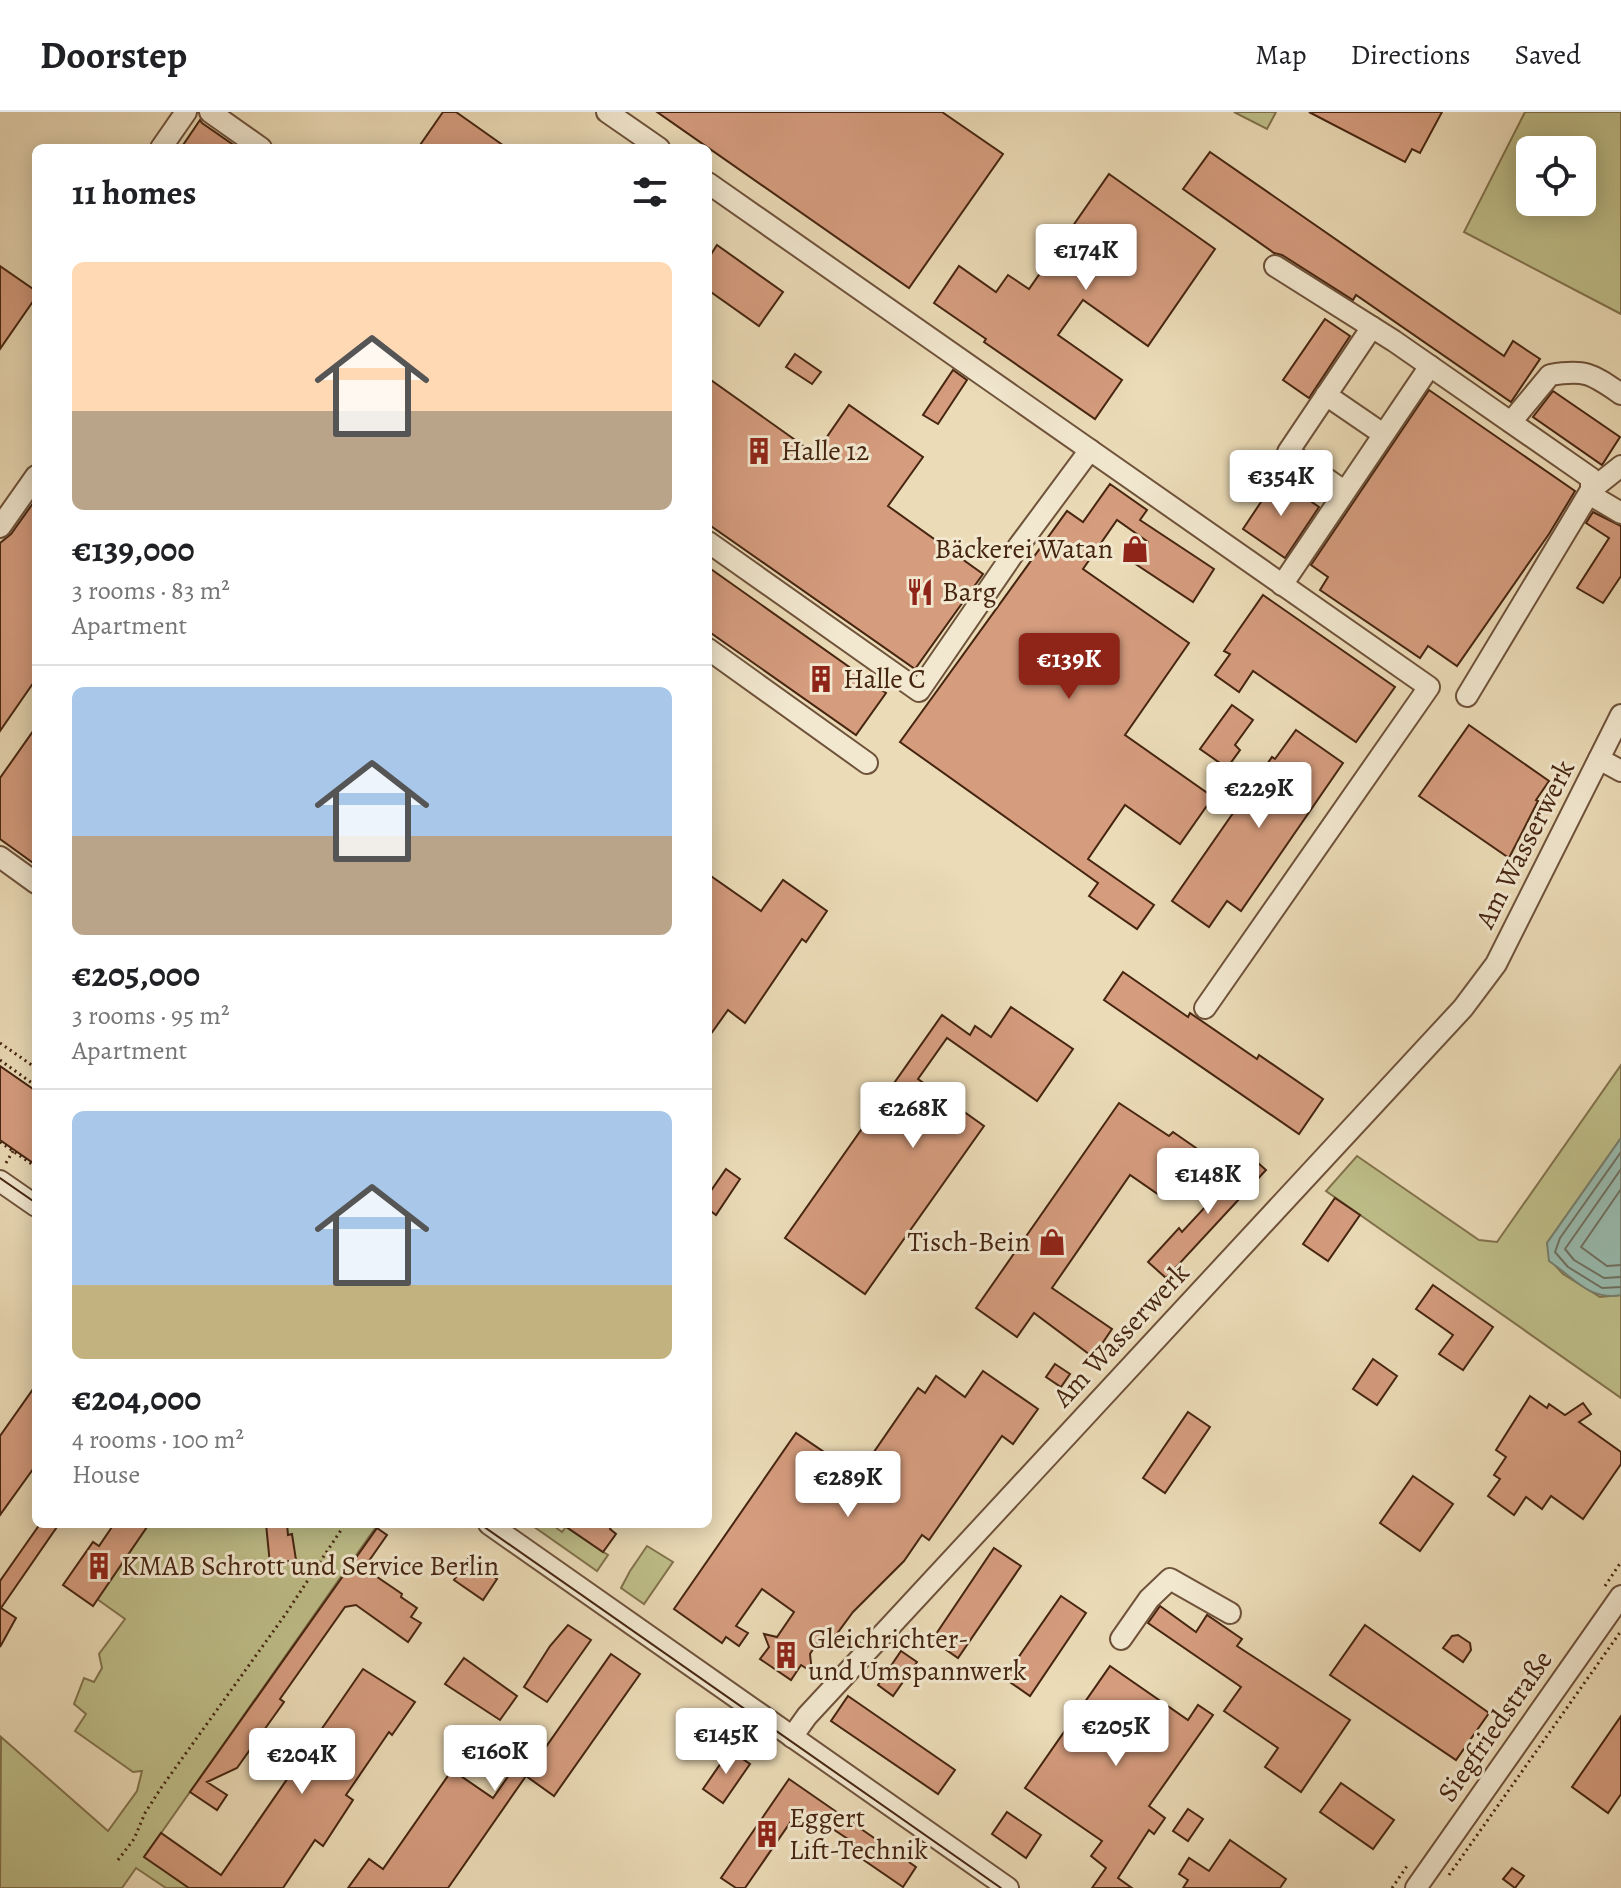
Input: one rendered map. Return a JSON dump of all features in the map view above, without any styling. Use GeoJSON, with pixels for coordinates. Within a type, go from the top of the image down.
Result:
{"type":"FeatureCollection","features":[{"type":"Feature","properties":{"kind":"street"},"geometry":{"type":"LineString","coordinates":[[164,144],[186,112]]}},
{"type":"Feature","properties":{"kind":"street"},"geometry":{"type":"LineString","coordinates":[[210,112],[255,144]]}},
{"type":"Feature","properties":{"kind":"street"},"geometry":{"type":"LineString","coordinates":[[607,112],[653,144]]}},
{"type":"Feature","properties":{"kind":"street"},"geometry":{"type":"LineString","coordinates":[[712,186],[1429,687],[1205,1008]]}},
{"type":"Feature","properties":{"kind":"street"},"geometry":{"type":"LineString","coordinates":[[1275,266],[1372,327],[1591,478],[1590,492]]}},
{"type":"Feature","properties":{"kind":"street"},"geometry":{"type":"LineString","coordinates":[[1344,491],[1288,452],[1372,327]]}},
{"type":"Feature","properties":{"kind":"street"},"geometry":{"type":"LineString","coordinates":[[1282,585],[1430,366]]}},
{"type":"Feature","properties":{"kind":"street"},"geometry":{"type":"LineString","coordinates":[[1511,422],[1550,375],[1569,372],[1593,374],[1621,394]]}},
{"type":"Feature","properties":{"kind":"street"},"geometry":{"type":"LineString","coordinates":[[1326,395],[1383,434]]}},
{"type":"Feature","properties":{"kind":"street"},"geometry":{"type":"LineString","coordinates":[[712,545],[919,691],[1018,547],[1090,450]]}},
{"type":"Feature","properties":{"kind":"street"},"geometry":{"type":"LineString","coordinates":[[1467,696],[1590,492],[1621,466]]}},
{"type":"Feature","properties":{"kind":"street"},"geometry":{"type":"LineString","coordinates":[[0,527],[32,482]]}},
{"type":"Feature","properties":{"kind":"street"},"geometry":{"type":"LineString","coordinates":[[1590,492],[1621,513]]}},
{"type":"Feature","properties":{"kind":"street"},"geometry":{"type":"LineString","coordinates":[[712,652],[867,763]]}},
{"type":"Feature","properties":{"kind":"street","name":"Am Wasserwerk"},"geometry":{"type":"LineString","coordinates":[[792,1737],[838,1681],[1463,1008],[1496,964],[1621,715]]}},
{"type":"Feature","properties":{"kind":"street"},"geometry":{"type":"LineString","coordinates":[[1599,759],[1621,771]]}},
{"type":"Feature","properties":{"kind":"street"},"geometry":{"type":"LineString","coordinates":[[0,857],[32,880]]}},
{"type":"Feature","properties":{"kind":"street"},"geometry":{"type":"LineString","coordinates":[[3,1172],[32,1202]]}},
{"type":"Feature","properties":{"kind":"street"},"geometry":{"type":"LineString","coordinates":[[495,1528],[1008,1888]]}},
{"type":"Feature","properties":{"kind":"street"},"geometry":{"type":"LineString","coordinates":[[1121,1639],[1149,1599],[1170,1579],[1230,1613]]}},
{"type":"Feature","properties":{"kind":"street","name":"Siegfriedstraße"},"geometry":{"type":"LineString","coordinates":[[1416,1888],[1621,1596]]}},
{"type":"Feature","properties":{"kind":"path"},"geometry":{"type":"LineString","coordinates":[[0,1043],[32,1065]]}},
{"type":"Feature","properties":{"kind":"path"},"geometry":{"type":"LineString","coordinates":[[0,1060],[32,1083]]}},
{"type":"Feature","properties":{"kind":"path"},"geometry":{"type":"LineString","coordinates":[[0,1142],[32,1164]]}},
{"type":"Feature","properties":{"kind":"path"},"geometry":{"type":"LineString","coordinates":[[3,1172],[13,1151]]}},
{"type":"Feature","properties":{"kind":"path"},"geometry":{"type":"LineString","coordinates":[[118,1860],[134,1839],[145,1813],[161,1788],[285,1615],[342,1528]]}},
{"type":"Feature","properties":{"kind":"path"},"geometry":{"type":"LineString","coordinates":[[1446,1879],[1621,1631]]}},
{"type":"Feature","properties":{"kind":"green space"},"geometry":{"type":"Polygon","coordinates":[[[1234,112],[1276,112],[1267,129],[1234,112]]]}},
{"type":"Feature","properties":{"kind":"green space"},"geometry":{"type":"Polygon","coordinates":[[[1525,112],[1621,112],[1621,314],[1464,232],[1525,112]]]}},
{"type":"Feature","properties":{"kind":"green space"},"geometry":{"type":"Polygon","coordinates":[[[1621,1065],[1621,1138],[1547,1243],[1552,1262],[1563,1274],[1600,1297],[1621,1295],[1621,1398],[1326,1191],[1357,1156],[1479,1240],[1497,1242],[1621,1065]]]}},
{"type":"Feature","properties":{"kind":"green space"},"geometry":{"type":"Polygon","coordinates":[[[146,1528],[375,1528],[145,1856],[189,1888],[166,1888],[136,1868],[122,1888],[0,1888],[1,1737],[108,1831],[137,1791],[142,1771],[133,1772],[75,1731],[86,1714],[74,1704],[84,1678],[94,1682],[102,1668],[99,1654],[125,1619],[97,1599],[146,1528]]]}},
{"type":"Feature","properties":{"kind":"green space"},"geometry":{"type":"Polygon","coordinates":[[[536,1528],[556,1528],[562,1532],[568,1528],[608,1555],[597,1571],[536,1528]]]}},
{"type":"Feature","properties":{"kind":"green space"},"geometry":{"type":"Polygon","coordinates":[[[647,1546],[673,1562],[644,1604],[621,1588],[647,1546]]]}},
{"type":"Feature","properties":{"kind":"water"},"geometry":{"type":"Polygon","coordinates":[[[1621,1138],[1621,1295],[1610,1296],[1590,1291],[1549,1261],[1547,1243],[1621,1138]]]}},
{"type":"Feature","properties":{"kind":"building"},"geometry":{"type":"Polygon","coordinates":[[[443,112],[456,112],[501,144],[421,144],[443,112]]]}},
{"type":"Feature","properties":{"kind":"building"},"geometry":{"type":"Polygon","coordinates":[[[657,112],[942,112],[1003,154],[909,288],[712,150],[712,144],[703,144],[657,112]]]}},
{"type":"Feature","properties":{"kind":"building"},"geometry":{"type":"Polygon","coordinates":[[[1309,112],[1442,112],[1420,153],[1412,149],[1405,162],[1309,112]]]}},
{"type":"Feature","properties":{"kind":"building"},"geometry":{"type":"Polygon","coordinates":[[[200,120],[232,144],[184,144],[200,120]]]}},
{"type":"Feature","properties":{"kind":"building"},"geometry":{"type":"Polygon","coordinates":[[[1210,152],[1504,356],[1513,341],[1540,359],[1511,402],[1356,295],[1353,300],[1274,253],[1183,189],[1210,152]]]}},
{"type":"Feature","properties":{"kind":"building"},"geometry":{"type":"Polygon","coordinates":[[[1109,174],[1215,249],[1148,346],[1083,300],[1058,335],[1122,380],[1095,419],[984,342],[986,339],[934,303],[959,266],[996,292],[1008,275],[1029,289],[1109,174]]]}},
{"type":"Feature","properties":{"kind":"building"},"geometry":{"type":"Polygon","coordinates":[[[717,245],[783,292],[759,326],[712,293],[712,253],[717,245]]]}},
{"type":"Feature","properties":{"kind":"building"},"geometry":{"type":"Polygon","coordinates":[[[0,266],[32,288],[32,303],[0,349],[0,266]]]}},
{"type":"Feature","properties":{"kind":"building"},"geometry":{"type":"Polygon","coordinates":[[[1325,319],[1350,336],[1309,398],[1283,380],[1325,319]]]}},
{"type":"Feature","properties":{"kind":"building"},"geometry":{"type":"Polygon","coordinates":[[[795,354],[821,372],[812,384],[786,367],[795,354]]]}},
{"type":"Feature","properties":{"kind":"building"},"geometry":{"type":"Polygon","coordinates":[[[953,370],[967,380],[938,424],[923,415],[953,370]]]}},
{"type":"Feature","properties":{"kind":"building","name":"Halle 12"},"geometry":{"type":"Polygon","coordinates":[[[712,381],[815,454],[849,405],[923,457],[888,506],[983,574],[915,669],[712,527],[712,381]]]}},
{"type":"Feature","properties":{"kind":"building"},"geometry":{"type":"Polygon","coordinates":[[[1429,390],[1575,491],[1549,534],[1457,666],[1428,646],[1420,658],[1320,590],[1328,577],[1311,565],[1429,390]]]}},
{"type":"Feature","properties":{"kind":"building"},"geometry":{"type":"Polygon","coordinates":[[[1553,391],[1620,437],[1602,465],[1533,417],[1553,391]]]}},
{"type":"Feature","properties":{"kind":"building"},"geometry":{"type":"Polygon","coordinates":[[[1277,478],[1319,507],[1285,558],[1243,529],[1277,478]]]}},
{"type":"Feature","properties":{"kind":"building"},"geometry":{"type":"Polygon","coordinates":[[[1110,484],[1147,510],[1140,520],[1214,569],[1193,602],[1134,563],[1148,542],[1117,520],[1083,569],[1189,643],[1125,735],[1213,797],[1180,844],[1125,805],[1088,859],[1154,905],[1137,929],[1089,896],[1098,883],[900,742],[1067,511],[1083,522],[1110,484]]]}},
{"type":"Feature","properties":{"kind":"building"},"geometry":{"type":"Polygon","coordinates":[[[32,505],[32,685],[0,731],[0,543],[11,534],[32,505]]]}},
{"type":"Feature","properties":{"kind":"building"},"geometry":{"type":"Polygon","coordinates":[[[1593,512],[1621,526],[1621,576],[1603,603],[1577,588],[1609,538],[1586,523],[1593,512]]]}},
{"type":"Feature","properties":{"kind":"building","name":"Halle C"},"geometry":{"type":"Polygon","coordinates":[[[712,570],[886,693],[856,735],[712,634],[712,570]]]}},
{"type":"Feature","properties":{"kind":"building"},"geometry":{"type":"Polygon","coordinates":[[[1263,595],[1395,687],[1356,742],[1253,671],[1239,692],[1215,675],[1230,654],[1224,651],[1263,595]]]}},
{"type":"Feature","properties":{"kind":"building"},"geometry":{"type":"Polygon","coordinates":[[[1232,705],[1253,720],[1235,745],[1240,750],[1227,768],[1200,749],[1232,705]]]}},
{"type":"Feature","properties":{"kind":"building"},"geometry":{"type":"Polygon","coordinates":[[[1469,725],[1549,781],[1536,800],[1509,858],[1419,796],[1469,725]]]}},
{"type":"Feature","properties":{"kind":"building"},"geometry":{"type":"Polygon","coordinates":[[[1296,730],[1343,763],[1241,911],[1227,901],[1209,927],[1172,901],[1272,757],[1275,759],[1296,730]]]}},
{"type":"Feature","properties":{"kind":"building"},"geometry":{"type":"Polygon","coordinates":[[[32,733],[32,862],[0,839],[0,778],[32,733]]]}},
{"type":"Feature","properties":{"kind":"building"},"geometry":{"type":"Polygon","coordinates":[[[712,877],[761,911],[783,880],[827,911],[806,942],[802,939],[745,1023],[728,1010],[712,1032],[712,877]]]}},
{"type":"Feature","properties":{"kind":"building"},"geometry":{"type":"Polygon","coordinates":[[[1123,972],[1188,1017],[1190,1013],[1323,1099],[1299,1134],[1104,1000],[1123,972]]]}},
{"type":"Feature","properties":{"kind":"building"},"geometry":{"type":"Polygon","coordinates":[[[1011,1007],[1073,1049],[1037,1101],[947,1038],[918,1079],[984,1126],[865,1294],[785,1238],[942,1015],[970,1035],[975,1026],[991,1037],[1011,1007]]]}},
{"type":"Feature","properties":{"kind":"building"},"geometry":{"type":"Polygon","coordinates":[[[0,1066],[32,1088],[32,1162],[0,1140],[0,1066]]]}},
{"type":"Feature","properties":{"kind":"building","name":"Tisch-Bein"},"geometry":{"type":"Polygon","coordinates":[[[1119,1103],[1169,1136],[1173,1132],[1196,1148],[1162,1197],[1130,1175],[1052,1288],[1112,1329],[1093,1357],[1034,1313],[1017,1337],[976,1308],[1119,1103]]]}},
{"type":"Feature","properties":{"kind":"building"},"geometry":{"type":"Polygon","coordinates":[[[1248,1154],[1266,1170],[1166,1278],[1148,1262],[1179,1228],[1182,1232],[1221,1190],[1217,1187],[1248,1154]]]}},
{"type":"Feature","properties":{"kind":"building"},"geometry":{"type":"Polygon","coordinates":[[[726,1169],[740,1179],[716,1215],[712,1212],[712,1189],[726,1169]]]}},
{"type":"Feature","properties":{"kind":"building"},"geometry":{"type":"Polygon","coordinates":[[[1335,1198],[1360,1215],[1328,1261],[1303,1244],[1335,1198]]]}},
{"type":"Feature","properties":{"kind":"building"},"geometry":{"type":"Polygon","coordinates":[[[1433,1285],[1493,1327],[1463,1370],[1439,1354],[1453,1335],[1416,1309],[1433,1285]]]}},
{"type":"Feature","properties":{"kind":"building"},"geometry":{"type":"Polygon","coordinates":[[[1373,1359],[1397,1376],[1377,1405],[1353,1389],[1373,1359]]]}},
{"type":"Feature","properties":{"kind":"building"},"geometry":{"type":"Polygon","coordinates":[[[1055,1364],[1070,1374],[1061,1387],[1046,1377],[1055,1364]]]}},
{"type":"Feature","properties":{"kind":"building"},"geometry":{"type":"Polygon","coordinates":[[[983,1371],[1038,1409],[1013,1444],[1002,1436],[929,1540],[922,1535],[904,1561],[853,1612],[833,1639],[824,1632],[810,1654],[812,1672],[801,1665],[791,1680],[760,1659],[769,1647],[764,1634],[777,1637],[794,1612],[762,1589],[736,1626],[748,1633],[739,1646],[726,1637],[722,1643],[674,1609],[796,1433],[858,1475],[918,1388],[925,1393],[936,1376],[965,1397],[983,1371]]]}},
{"type":"Feature","properties":{"kind":"building"},"geometry":{"type":"Polygon","coordinates":[[[32,1391],[32,1471],[0,1515],[0,1436],[32,1391]]]}},
{"type":"Feature","properties":{"kind":"building"},"geometry":{"type":"Polygon","coordinates":[[[1530,1396],[1547,1408],[1549,1404],[1565,1415],[1583,1403],[1591,1414],[1579,1422],[1621,1452],[1621,1464],[1583,1519],[1551,1496],[1542,1509],[1526,1497],[1514,1515],[1488,1496],[1500,1479],[1494,1475],[1506,1457],[1496,1450],[1530,1396]]]}},
{"type":"Feature","properties":{"kind":"building"},"geometry":{"type":"Polygon","coordinates":[[[1188,1412],[1210,1427],[1165,1493],[1143,1478],[1188,1412]]]}},
{"type":"Feature","properties":{"kind":"building"},"geometry":{"type":"Polygon","coordinates":[[[1413,1476],[1453,1504],[1420,1551],[1380,1523],[1413,1476]]]}},
{"type":"Feature","properties":{"kind":"building"},"geometry":{"type":"Polygon","coordinates":[[[37,1528],[56,1528],[1,1608],[16,1618],[0,1647],[0,1581],[37,1528]]]}},
{"type":"Feature","properties":{"kind":"building","name":"KMAB Schrott und Service Berlin"},"geometry":{"type":"Polygon","coordinates":[[[111,1528],[146,1528],[93,1606],[63,1585],[93,1542],[99,1546],[111,1528]]]}},
{"type":"Feature","properties":{"kind":"building"},"geometry":{"type":"Polygon","coordinates":[[[266,1528],[287,1528],[288,1535],[292,1534],[296,1560],[270,1564],[266,1528]]]}},
{"type":"Feature","properties":{"kind":"building"},"geometry":{"type":"Polygon","coordinates":[[[377,1528],[387,1535],[364,1568],[417,1608],[411,1617],[421,1623],[408,1642],[356,1605],[345,1607],[280,1699],[284,1702],[237,1768],[207,1782],[227,1795],[217,1810],[190,1792],[377,1528]]]}},
{"type":"Feature","properties":{"kind":"building"},"geometry":{"type":"Polygon","coordinates":[[[568,1528],[611,1528],[616,1534],[603,1552],[568,1528]]]}},
{"type":"Feature","properties":{"kind":"building"},"geometry":{"type":"Polygon","coordinates":[[[994,1548],[1021,1566],[958,1658],[932,1640],[994,1548]]]}},
{"type":"Feature","properties":{"kind":"building"},"geometry":{"type":"Polygon","coordinates":[[[468,1559],[497,1579],[483,1600],[454,1580],[468,1559]]]}},
{"type":"Feature","properties":{"kind":"building"},"geometry":{"type":"Polygon","coordinates":[[[1061,1596],[1086,1613],[1030,1696],[1004,1678],[1061,1596]]]}},
{"type":"Feature","properties":{"kind":"building"},"geometry":{"type":"Polygon","coordinates":[[[1160,1606],[1196,1632],[1207,1615],[1242,1639],[1237,1646],[1350,1720],[1301,1792],[1265,1767],[1278,1748],[1224,1711],[1241,1687],[1148,1623],[1160,1606]]]}},
{"type":"Feature","properties":{"kind":"building"},"geometry":{"type":"Polygon","coordinates":[[[568,1625],[591,1640],[547,1702],[524,1687],[550,1646],[568,1625]]]}},
{"type":"Feature","properties":{"kind":"building"},"geometry":{"type":"Polygon","coordinates":[[[1365,1625],[1489,1713],[1456,1760],[1330,1675],[1365,1625]]]}},
{"type":"Feature","properties":{"kind":"building"},"geometry":{"type":"Polygon","coordinates":[[[1458,1635],[1470,1643],[1471,1650],[1463,1662],[1443,1648],[1452,1636],[1458,1635]]]}},
{"type":"Feature","properties":{"kind":"building"},"geometry":{"type":"Polygon","coordinates":[[[901,1651],[917,1662],[893,1696],[878,1685],[901,1651]]]}},
{"type":"Feature","properties":{"kind":"building"},"geometry":{"type":"Polygon","coordinates":[[[611,1654],[640,1674],[554,1796],[526,1776],[448,1888],[348,1888],[369,1859],[383,1869],[452,1770],[493,1798],[516,1765],[512,1762],[519,1753],[504,1743],[512,1730],[543,1751],[611,1654]]]}},
{"type":"Feature","properties":{"kind":"building"},"geometry":{"type":"Polygon","coordinates":[[[464,1658],[517,1696],[500,1720],[445,1684],[464,1658]]]}},
{"type":"Feature","properties":{"kind":"building"},"geometry":{"type":"Polygon","coordinates":[[[1110,1666],[1188,1720],[1198,1705],[1213,1715],[1149,1806],[1165,1818],[1154,1834],[1149,1830],[1118,1878],[1132,1888],[1092,1888],[1106,1868],[1091,1856],[1102,1841],[1025,1788],[1110,1666]]]}},
{"type":"Feature","properties":{"kind":"building"},"geometry":{"type":"Polygon","coordinates":[[[363,1669],[415,1702],[392,1735],[389,1732],[346,1795],[353,1800],[323,1846],[315,1840],[283,1888],[189,1888],[144,1857],[161,1833],[221,1875],[363,1669]]]}},
{"type":"Feature","properties":{"kind":"building"},"geometry":{"type":"Polygon","coordinates":[[[848,1696],[955,1770],[938,1794],[831,1721],[848,1696]]]}},
{"type":"Feature","properties":{"kind":"building"},"geometry":{"type":"Polygon","coordinates":[[[1621,1716],[1621,1794],[1608,1813],[1572,1787],[1621,1716]]]}},
{"type":"Feature","properties":{"kind":"building"},"geometry":{"type":"Polygon","coordinates":[[[730,1750],[750,1764],[723,1803],[703,1789],[730,1750]]]}},
{"type":"Feature","properties":{"kind":"building","name":"Eggert Lift-Technik"},"geometry":{"type":"Polygon","coordinates":[[[789,1779],[916,1867],[903,1887],[852,1852],[857,1845],[810,1814],[803,1824],[794,1817],[745,1888],[736,1888],[721,1878],[789,1779]]]}},
{"type":"Feature","properties":{"kind":"building"},"geometry":{"type":"Polygon","coordinates":[[[1341,1783],[1394,1820],[1373,1849],[1320,1812],[1341,1783]]]}},
{"type":"Feature","properties":{"kind":"building"},"geometry":{"type":"Polygon","coordinates":[[[1188,1809],[1203,1819],[1188,1841],[1173,1831],[1188,1809]]]}},
{"type":"Feature","properties":{"kind":"building"},"geometry":{"type":"Polygon","coordinates":[[[1007,1812],[1041,1835],[1026,1858],[992,1834],[1007,1812]]]}},
{"type":"Feature","properties":{"kind":"building"},"geometry":{"type":"Polygon","coordinates":[[[1230,1840],[1286,1879],[1280,1888],[1183,1888],[1188,1880],[1179,1874],[1189,1858],[1209,1871],[1230,1840]]]}},
{"type":"Feature","properties":{"kind":"building"},"geometry":{"type":"Polygon","coordinates":[[[1512,1868],[1524,1876],[1515,1888],[1503,1879],[1512,1868]]]}},
{"type":"Feature","properties":{"kind":"tram line"},"geometry":{"type":"LineString","coordinates":[[0,1178],[32,1200]]}},
{"type":"Feature","properties":{"kind":"tram line"},"geometry":{"type":"LineString","coordinates":[[486,1528],[1001,1888]]}},
{"type":"Feature","properties":{"kind":"place","name":"Halle 12"},"geometry":{"type":"Point","coordinates":[759,451]}},
{"type":"Feature","properties":{"kind":"place","name":"Bäckerei Watan"},"geometry":{"type":"Point","coordinates":[1135,549]}},
{"type":"Feature","properties":{"kind":"place","name":"Barg"},"geometry":{"type":"Point","coordinates":[920,592]}},
{"type":"Feature","properties":{"kind":"place","name":"Halle C"},"geometry":{"type":"Point","coordinates":[821,679]}},
{"type":"Feature","properties":{"kind":"place","name":"Tisch-Bein"},"geometry":{"type":"Point","coordinates":[1052,1242]}},
{"type":"Feature","properties":{"kind":"place","name":"KMAB Schrott und Service Berlin"},"geometry":{"type":"Point","coordinates":[99,1566]}},
{"type":"Feature","properties":{"kind":"place","name":"Gleichrichter- und Umspannwerk"},"geometry":{"type":"Point","coordinates":[786,1655]}},
{"type":"Feature","properties":{"kind":"place","name":"Eggert Lift-Technik"},"geometry":{"type":"Point","coordinates":[767,1834]}}]}
